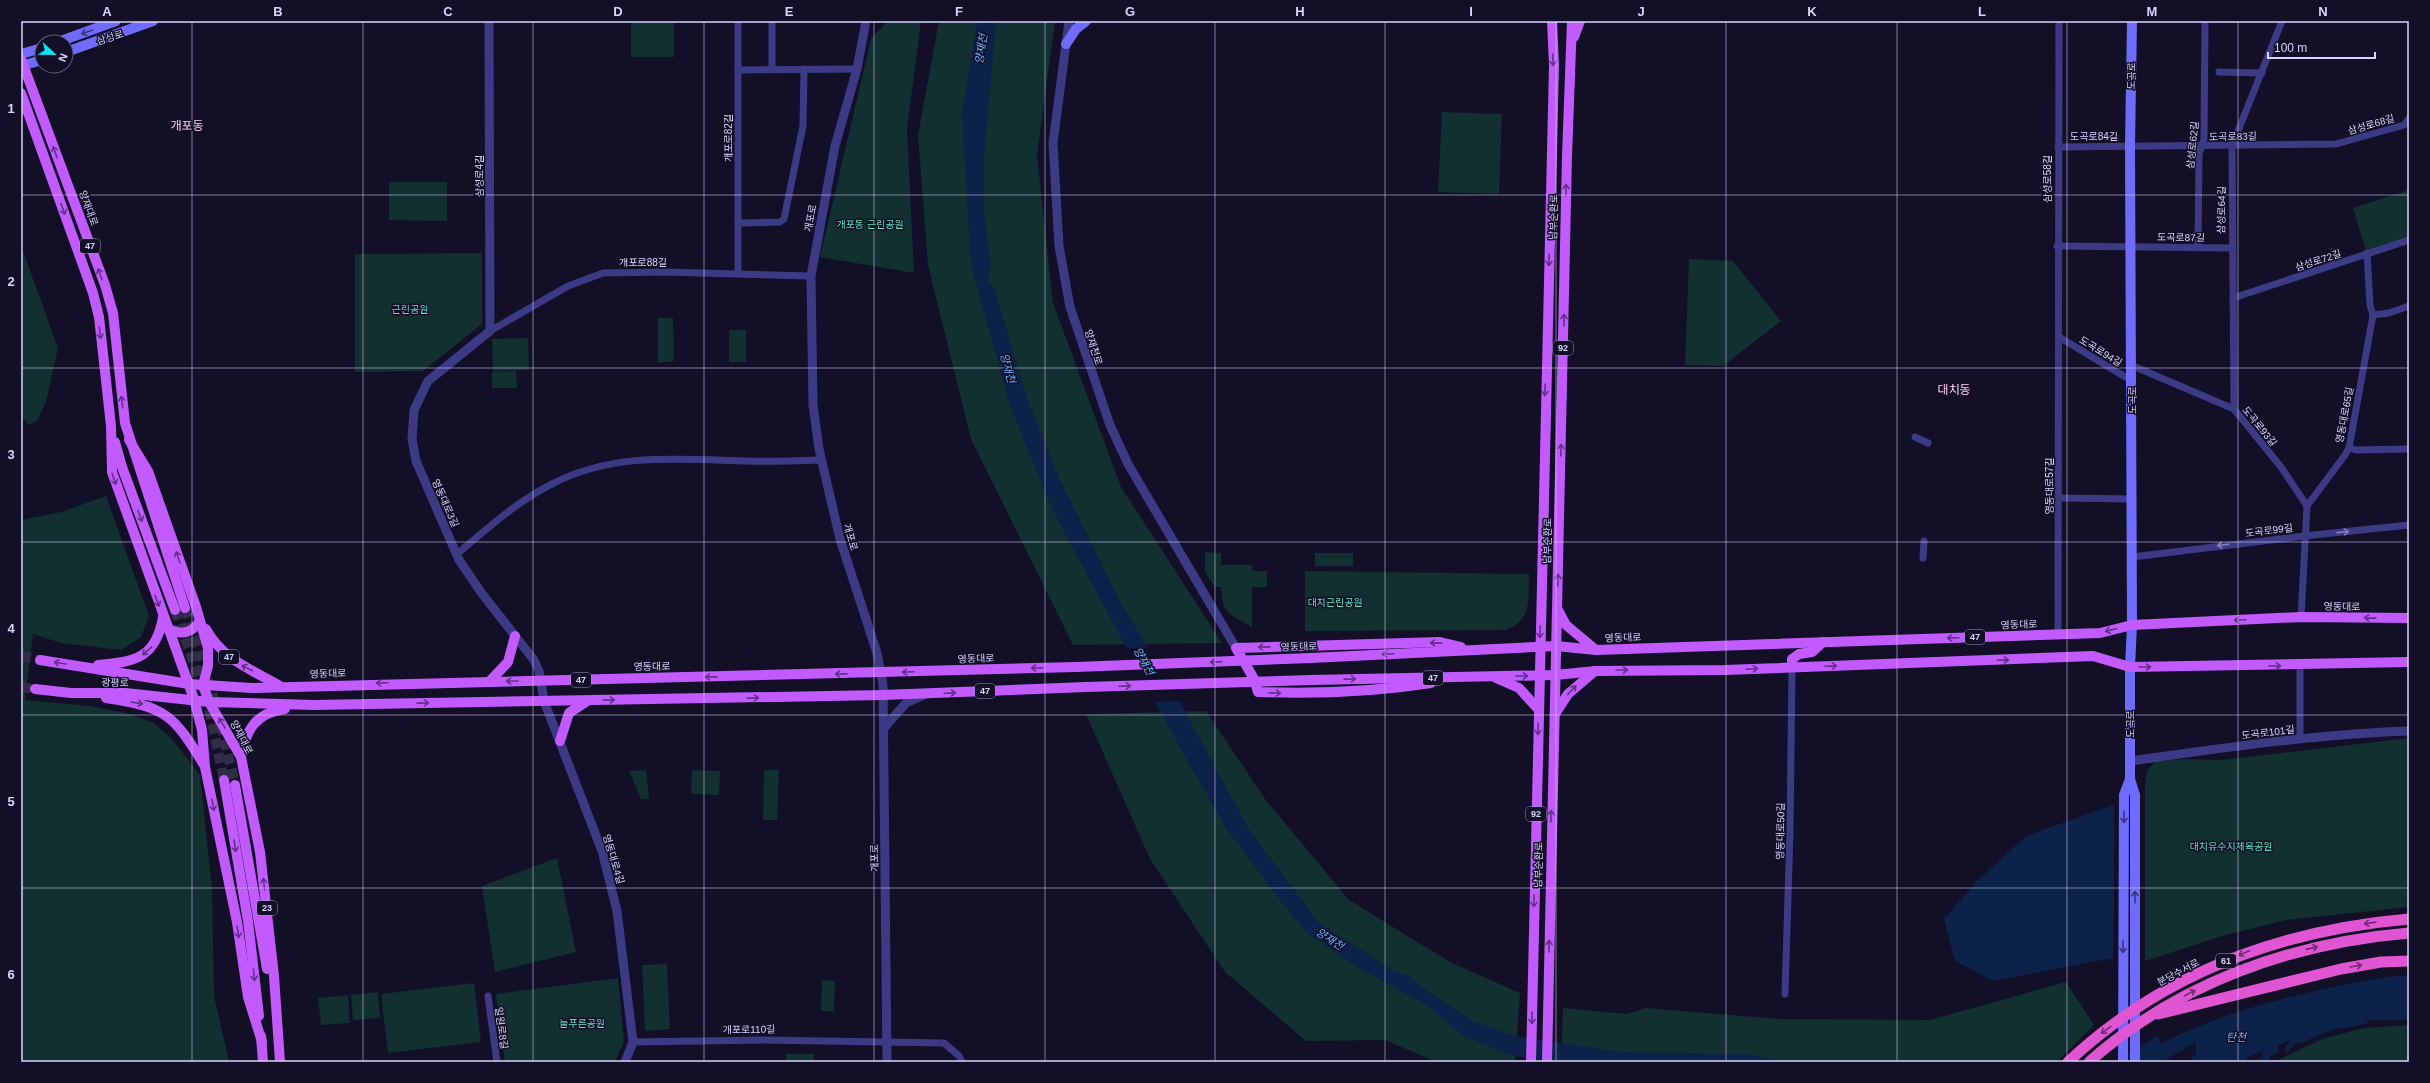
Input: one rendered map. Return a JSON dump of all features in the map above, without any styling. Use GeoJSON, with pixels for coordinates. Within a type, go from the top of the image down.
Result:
{"type":"FeatureCollection","features":[{"type":"Feature","properties":{"kind":"highway","name":"분당수서로"},"geometry":{"type":"LineString","coordinates":[[2068,1062],[2108,1029],[2153,998],[2198,974],[2252,950],[2344,926],[2409,919]]}},
{"type":"Feature","properties":{"kind":"highway","name":"61"},"geometry":{"type":"LineString","coordinates":[[2089,1062],[2125,1033],[2155,1014],[2226,975],[2267,960],[2336,942],[2409,932]]}},
{"type":"Feature","properties":{"kind":"highway"},"geometry":{"type":"LineString","coordinates":[[2155,1014],[2341,969],[2381,962],[2409,961]]}},
{"type":"Feature","properties":{"kind":"main road","name":"삼성로"},"geometry":{"type":"LineString","coordinates":[[74,36],[116,21]]}},
{"type":"Feature","properties":{"kind":"main road","name":"삼성로"},"geometry":{"type":"LineString","coordinates":[[74,49],[153,21]]}},
{"type":"Feature","properties":{"kind":"main road"},"geometry":{"type":"LineString","coordinates":[[1066,44],[1076,30],[1086,21]]}},
{"type":"Feature","properties":{"kind":"main road","name":"남부순환로"},"geometry":{"type":"LineString","coordinates":[[1531,1062],[1539,648],[1554,65],[1552,21]]}},
{"type":"Feature","properties":{"kind":"main road","name":"남부순환로"},"geometry":{"type":"LineString","coordinates":[[1547,1062],[1566,156],[1572,21]]}},
{"type":"Feature","properties":{"kind":"main road"},"geometry":{"type":"LineString","coordinates":[[1571,48],[1580,21]]}},
{"type":"Feature","properties":{"kind":"main road","name":"도곡로"},"geometry":{"type":"LineString","coordinates":[[2132,21],[2130,146],[2133,499],[2130,779],[2135,795],[2135,1062]]}},
{"type":"Feature","properties":{"kind":"main road"},"geometry":{"type":"LineString","coordinates":[[21,54],[34,50]]}},
{"type":"Feature","properties":{"kind":"main road"},"geometry":{"type":"LineString","coordinates":[[22,64],[34,62]]}},
{"type":"Feature","properties":{"kind":"main road","name":"양재대로"},"geometry":{"type":"LineString","coordinates":[[22,64],[105,285],[113,313],[125,423],[129,440],[185,608]]}},
{"type":"Feature","properties":{"kind":"main road","name":"47"},"geometry":{"type":"LineString","coordinates":[[21,93],[93,293],[98,317],[111,426],[112,472],[163,617],[194,699],[209,702],[314,705],[883,695],[1311,680],[1555,675],[1596,670],[1726,670],[2093,656],[2130,667],[2300,666],[2409,662]]}},
{"type":"Feature","properties":{"kind":"main road"},"geometry":{"type":"LineString","coordinates":[[111,426],[122,467],[175,610]]}},
{"type":"Feature","properties":{"kind":"main road","name":"양재대로"},"geometry":{"type":"LineString","coordinates":[[129,440],[148,471],[196,607],[208,648],[208,666],[202,685],[209,702],[241,757],[260,852],[274,976],[280,1062]]}},
{"type":"Feature","properties":{"kind":"main road","name":"47"},"geometry":{"type":"LineString","coordinates":[[196,607],[210,636],[223,652],[239,664],[281,687]]}},
{"type":"Feature","properties":{"kind":"main road"},"geometry":{"type":"LineString","coordinates":[[1557,609],[1566,625],[1596,650]]}},
{"type":"Feature","properties":{"kind":"main road"},"geometry":{"type":"LineString","coordinates":[[80,666],[118,664],[142,656],[158,639],[163,617]]}},
{"type":"Feature","properties":{"kind":"main road","name":"영동대로"},"geometry":{"type":"LineString","coordinates":[[189,684],[252,688],[490,681],[541,686],[1310,658],[1556,646],[1596,650],[2058,635],[2100,633],[2132,625],[2301,617],[2409,618]]}},
{"type":"Feature","properties":{"kind":"main road"},"geometry":{"type":"LineString","coordinates":[[168,629],[186,633],[195,629],[200,621]]}},
{"type":"Feature","properties":{"kind":"main road"},"geometry":{"type":"LineString","coordinates":[[490,681],[508,662],[515,636]]}},
{"type":"Feature","properties":{"kind":"main road"},"geometry":{"type":"LineString","coordinates":[[1469,677],[1391,689],[1320,693],[1258,692],[1254,680],[1236,648],[1440,642],[1474,650]]}},
{"type":"Feature","properties":{"kind":"main road"},"geometry":{"type":"LineString","coordinates":[[1792,667],[1792,659],[1799,654],[1812,652],[1822,642]]}},
{"type":"Feature","properties":{"kind":"main road","name":"광평로"},"geometry":{"type":"LineString","coordinates":[[40,660],[189,684]]}},
{"type":"Feature","properties":{"kind":"main road"},"geometry":{"type":"LineString","coordinates":[[1554,716],[1568,694],[1596,670]]}},
{"type":"Feature","properties":{"kind":"main road"},"geometry":{"type":"LineString","coordinates":[[1492,676],[1519,688],[1539,710]]}},
{"type":"Feature","properties":{"kind":"main road","name":"광평로"},"geometry":{"type":"LineString","coordinates":[[36,689],[71,693],[125,693],[194,699]]}},
{"type":"Feature","properties":{"kind":"main road"},"geometry":{"type":"LineString","coordinates":[[71,693],[140,703],[155,709],[180,728],[206,766]]}},
{"type":"Feature","properties":{"kind":"main road"},"geometry":{"type":"LineString","coordinates":[[194,699],[202,730],[206,766],[237,922],[248,996],[262,1042]]}},
{"type":"Feature","properties":{"kind":"main road"},"geometry":{"type":"LineString","coordinates":[[560,741],[569,713],[588,701]]}},
{"type":"Feature","properties":{"kind":"main road","name":"23"},"geometry":{"type":"LineString","coordinates":[[241,757],[248,731],[263,715],[270,711],[314,705]]}},
{"type":"Feature","properties":{"kind":"main road","name":"도곡로"},"geometry":{"type":"LineString","coordinates":[[2123,1062],[2124,795],[2130,779]]}},
{"type":"Feature","properties":{"kind":"main road"},"geometry":{"type":"LineString","coordinates":[[224,780],[248,921],[263,1062]]}},
{"type":"Feature","properties":{"kind":"main road","name":"양재대로"},"geometry":{"type":"LineString","coordinates":[[234,785],[260,926],[280,1062]]}},
{"type":"Feature","properties":{"kind":"street","name":"삼성로4길"},"geometry":{"type":"LineString","coordinates":[[489,21],[490,331]]}},
{"type":"Feature","properties":{"kind":"street","name":"개포로82길"},"geometry":{"type":"LineString","coordinates":[[738,21],[738,274]]}},
{"type":"Feature","properties":{"kind":"street"},"geometry":{"type":"LineString","coordinates":[[772,21],[772,69]]}},
{"type":"Feature","properties":{"kind":"street","name":"개포로"},"geometry":{"type":"LineString","coordinates":[[866,21],[857,69],[835,146],[810,276],[813,405],[822,460],[840,539],[877,653],[883,695],[887,1062]]}},
{"type":"Feature","properties":{"kind":"street","name":"양재천로"},"geometry":{"type":"LineString","coordinates":[[1069,21],[1053,143],[1059,246],[1070,307],[1110,425],[1128,464],[1236,648]]}},
{"type":"Feature","properties":{"kind":"street","name":"삼성로58길"},"geometry":{"type":"LineString","coordinates":[[2059,21],[2057,246],[2059,337]]}},
{"type":"Feature","properties":{"kind":"street","name":"삼성로62길"},"geometry":{"type":"LineString","coordinates":[[2198,247],[2199,154],[2204,139],[2205,21]]}},
{"type":"Feature","properties":{"kind":"street","name":"삼성로64길"},"geometry":{"type":"LineString","coordinates":[[2234,409],[2234,298],[2231,248],[2232,146],[2282,21]]}},
{"type":"Feature","properties":{"kind":"street"},"geometry":{"type":"LineString","coordinates":[[738,223],[780,222],[784,218],[803,126],[804,69]]}},
{"type":"Feature","properties":{"kind":"street"},"geometry":{"type":"LineString","coordinates":[[738,70],[857,69]]}},
{"type":"Feature","properties":{"kind":"street"},"geometry":{"type":"LineString","coordinates":[[2219,72],[2262,73]]}},
{"type":"Feature","properties":{"kind":"street","name":"삼성로68길"},"geometry":{"type":"LineString","coordinates":[[2336,144],[2404,124],[2409,118]]}},
{"type":"Feature","properties":{"kind":"street","name":"도곡로83길"},"geometry":{"type":"LineString","coordinates":[[2130,146],[2336,144]]}},
{"type":"Feature","properties":{"kind":"street","name":"도곡로84길"},"geometry":{"type":"LineString","coordinates":[[2058,147],[2130,146]]}},
{"type":"Feature","properties":{"kind":"street","name":"삼성로72길"},"geometry":{"type":"LineString","coordinates":[[2234,298],[2332,267],[2367,253],[2409,240]]}},
{"type":"Feature","properties":{"kind":"street","name":"도곡로87길"},"geometry":{"type":"LineString","coordinates":[[2057,246],[2231,248]]}},
{"type":"Feature","properties":{"kind":"street","name":"영동대로65길"},"geometry":{"type":"LineString","coordinates":[[2307,506],[2345,455],[2348,448],[2373,315],[2370,305],[2367,253]]}},
{"type":"Feature","properties":{"kind":"street","name":"개포로88길"},"geometry":{"type":"LineString","coordinates":[[490,331],[568,286],[595,274],[619,272],[810,276]]}},
{"type":"Feature","properties":{"kind":"street"},"geometry":{"type":"LineString","coordinates":[[2373,315],[2389,313],[2409,306]]}},
{"type":"Feature","properties":{"kind":"street","name":"영동대로3길"},"geometry":{"type":"LineString","coordinates":[[490,331],[428,381],[419,397],[412,420],[412,439],[416,461],[457,554],[483,595],[534,660],[541,686]]}},
{"type":"Feature","properties":{"kind":"street","name":"도곡로94길"},"geometry":{"type":"LineString","coordinates":[[2059,337],[2132,381]]}},
{"type":"Feature","properties":{"kind":"street","name":"영동대로57길"},"geometry":{"type":"LineString","coordinates":[[2058,635],[2059,337]]}},
{"type":"Feature","properties":{"kind":"street","name":"도곡로93길"},"geometry":{"type":"LineString","coordinates":[[2133,366],[2234,409],[2281,467],[2307,506]]}},
{"type":"Feature","properties":{"kind":"street"},"geometry":{"type":"LineString","coordinates":[[1915,437],[1928,443]]}},
{"type":"Feature","properties":{"kind":"street"},"geometry":{"type":"LineString","coordinates":[[2348,448],[2356,450],[2409,449]]}},
{"type":"Feature","properties":{"kind":"street"},"geometry":{"type":"LineString","coordinates":[[457,554],[516,504],[552,484],[597,466],[618,461],[658,458],[745,462],[822,460]]}},
{"type":"Feature","properties":{"kind":"street"},"geometry":{"type":"LineString","coordinates":[[2059,498],[2133,499]]}},
{"type":"Feature","properties":{"kind":"street"},"geometry":{"type":"LineString","coordinates":[[2301,617],[2304,536],[2307,506]]}},
{"type":"Feature","properties":{"kind":"street","name":"도곡로99길"},"geometry":{"type":"LineString","coordinates":[[2132,557],[2409,525]]}},
{"type":"Feature","properties":{"kind":"street"},"geometry":{"type":"LineString","coordinates":[[1923,558],[1924,541]]}},
{"type":"Feature","properties":{"kind":"street"},"geometry":{"type":"LineString","coordinates":[[2300,666],[2300,739]]}},
{"type":"Feature","properties":{"kind":"street","name":"영동대로50길"},"geometry":{"type":"LineString","coordinates":[[1785,994],[1790,831],[1792,667]]}},
{"type":"Feature","properties":{"kind":"street","name":"영동대로4길"},"geometry":{"type":"LineString","coordinates":[[541,686],[544,701],[602,851],[617,911],[632,1042]]}},
{"type":"Feature","properties":{"kind":"street"},"geometry":{"type":"LineString","coordinates":[[884,728],[906,702],[926,694]]}},
{"type":"Feature","properties":{"kind":"street","name":"도곡로101길"},"geometry":{"type":"LineString","coordinates":[[2130,761],[2300,739],[2367,732],[2409,731]]}},
{"type":"Feature","properties":{"kind":"street","name":"일원로8길"},"geometry":{"type":"LineString","coordinates":[[488,996],[497,1062]]}},
{"type":"Feature","properties":{"kind":"street","name":"개포로110길"},"geometry":{"type":"LineString","coordinates":[[632,1042],[764,1040],[944,1042],[959,1056],[962,1062]]}},
{"type":"Feature","properties":{"kind":"street"},"geometry":{"type":"LineString","coordinates":[[625,1062],[632,1042]]}},
{"type":"Feature","properties":{"kind":"green space"},"geometry":{"type":"Polygon","coordinates":[[[631,21],[674,21],[674,57],[631,57],[631,21]]]}},
{"type":"Feature","properties":{"kind":"green space","name":"개포동 근린공원"},"geometry":{"type":"Polygon","coordinates":[[[888,21],[921,21],[907,129],[914,273],[820,257],[871,39],[888,21]]]}},
{"type":"Feature","properties":{"kind":"green space"},"geometry":{"type":"Polygon","coordinates":[[[939,21],[1055,21],[1037,155],[1053,303],[1121,487],[1222,643],[1073,645],[971,439],[928,265],[918,135],[939,21]]]}},
{"type":"Feature","properties":{"kind":"green space"},"geometry":{"type":"Polygon","coordinates":[[[1442,112],[1502,114],[1499,194],[1438,192],[1442,112]]]}},
{"type":"Feature","properties":{"kind":"green space"},"geometry":{"type":"Polygon","coordinates":[[[389,182],[447,182],[447,221],[389,220],[389,182]]]}},
{"type":"Feature","properties":{"kind":"green space"},"geometry":{"type":"Polygon","coordinates":[[[2409,190],[2409,244],[2368,257],[2353,208],[2409,190]]]}},
{"type":"Feature","properties":{"kind":"green space"},"geometry":{"type":"Polygon","coordinates":[[[21,246],[58,348],[46,402],[37,421],[29,425],[21,415],[21,246]]]}},
{"type":"Feature","properties":{"kind":"green space","name":"근린공원"},"geometry":{"type":"Polygon","coordinates":[[[482,253],[482,324],[423,371],[355,372],[355,254],[482,253]]]}},
{"type":"Feature","properties":{"kind":"green space"},"geometry":{"type":"Polygon","coordinates":[[[1689,259],[1733,261],[1781,321],[1723,366],[1685,365],[1689,259]]]}},
{"type":"Feature","properties":{"kind":"green space"},"geometry":{"type":"Polygon","coordinates":[[[658,318],[673,318],[674,361],[658,363],[658,318]]]}},
{"type":"Feature","properties":{"kind":"green space"},"geometry":{"type":"Polygon","coordinates":[[[729,330],[746,330],[746,362],[729,362],[729,330]]]}},
{"type":"Feature","properties":{"kind":"green space"},"geometry":{"type":"Polygon","coordinates":[[[528,338],[529,370],[493,371],[492,339],[528,338]]]}},
{"type":"Feature","properties":{"kind":"green space"},"geometry":{"type":"Polygon","coordinates":[[[516,371],[517,388],[492,388],[492,372],[516,371]]]}},
{"type":"Feature","properties":{"kind":"green space"},"geometry":{"type":"Polygon","coordinates":[[[106,496],[149,616],[141,637],[121,650],[61,643],[33,634],[25,700],[90,706],[126,713],[154,723],[172,739],[200,775],[212,889],[214,996],[229,1062],[21,1062],[21,520],[61,512],[106,496]]]}},
{"type":"Feature","properties":{"kind":"green space"},"geometry":{"type":"Polygon","coordinates":[[[1205,552],[1221,553],[1221,565],[1252,565],[1252,571],[1267,571],[1267,587],[1252,587],[1252,627],[1233,616],[1225,609],[1221,587],[1215,587],[1205,572],[1205,552]]]}},
{"type":"Feature","properties":{"kind":"green space"},"geometry":{"type":"Polygon","coordinates":[[[1315,553],[1353,553],[1353,566],[1315,566],[1315,553]]]}},
{"type":"Feature","properties":{"kind":"green space","name":"대치근린공원"},"geometry":{"type":"Polygon","coordinates":[[[1305,571],[1529,574],[1527,608],[1521,620],[1515,626],[1506,630],[1305,631],[1305,571]]]}},
{"type":"Feature","properties":{"kind":"green space"},"geometry":{"type":"Polygon","coordinates":[[[1206,711],[1265,799],[1349,900],[1450,962],[1520,993],[1515,1062],[1437,1062],[1385,1040],[1306,1041],[1225,972],[1150,859],[1086,714],[1206,711]]]}},
{"type":"Feature","properties":{"kind":"green space","name":"대치유수지체육공원"},"geometry":{"type":"Polygon","coordinates":[[[2409,738],[2409,907],[2286,920],[2222,936],[2145,961],[2145,785],[2147,771],[2156,761],[2185,759],[2221,760],[2409,738]]]}},
{"type":"Feature","properties":{"kind":"green space"},"geometry":{"type":"Polygon","coordinates":[[[646,770],[649,799],[641,799],[629,771],[646,770]]]}},
{"type":"Feature","properties":{"kind":"green space"},"geometry":{"type":"Polygon","coordinates":[[[692,770],[720,771],[719,795],[691,794],[692,770]]]}},
{"type":"Feature","properties":{"kind":"green space"},"geometry":{"type":"Polygon","coordinates":[[[764,770],[779,770],[777,820],[763,820],[764,770]]]}},
{"type":"Feature","properties":{"kind":"green space"},"geometry":{"type":"Polygon","coordinates":[[[557,858],[576,952],[495,972],[482,886],[557,858]]]}},
{"type":"Feature","properties":{"kind":"green space"},"geometry":{"type":"Polygon","coordinates":[[[667,964],[670,1029],[645,1031],[642,965],[667,964]]]}},
{"type":"Feature","properties":{"kind":"green space","name":"늘푸른공원"},"geometry":{"type":"Polygon","coordinates":[[[618,978],[624,1042],[615,1062],[505,1062],[496,994],[618,978]]]}},
{"type":"Feature","properties":{"kind":"green space"},"geometry":{"type":"Polygon","coordinates":[[[822,980],[835,981],[834,1011],[821,1011],[822,980]]]}},
{"type":"Feature","properties":{"kind":"green space"},"geometry":{"type":"Polygon","coordinates":[[[2066,982],[2094,1025],[2057,1062],[1561,1062],[1563,1008],[1627,1014],[1646,1008],[1780,1019],[1930,1020],[2066,982]]]}},
{"type":"Feature","properties":{"kind":"green space"},"geometry":{"type":"Polygon","coordinates":[[[474,983],[481,1042],[388,1053],[381,994],[474,983]]]}},
{"type":"Feature","properties":{"kind":"green space"},"geometry":{"type":"Polygon","coordinates":[[[378,992],[380,1018],[353,1020],[351,995],[378,992]]]}},
{"type":"Feature","properties":{"kind":"green space"},"geometry":{"type":"Polygon","coordinates":[[[348,995],[350,1023],[321,1025],[318,998],[348,995]]]}},
{"type":"Feature","properties":{"kind":"green space"},"geometry":{"type":"Polygon","coordinates":[[[2409,1025],[2409,1062],[2274,1062],[2322,1039],[2364,1028],[2409,1025]]]}},
{"type":"Feature","properties":{"kind":"green space"},"geometry":{"type":"Polygon","coordinates":[[[786,1054],[814,1054],[814,1062],[786,1062],[786,1054]]]}},
{"type":"Feature","properties":{"kind":"water","name":"양재천"},"geometry":{"type":"Polygon","coordinates":[[[977,21],[996,21],[984,158],[984,215],[991,263],[988,281],[995,291],[1026,395],[1058,476],[1120,601],[1179,700],[1248,828],[1318,922],[1392,970],[1409,976],[1426,990],[1473,1021],[1514,1036],[1622,1052],[1747,1054],[1787,1062],[1553,1062],[1510,1055],[1462,1035],[1428,1006],[1359,968],[1307,933],[1280,900],[1228,831],[1179,746],[1053,511],[1011,409],[971,266],[962,115],[977,21]]]}},
{"type":"Feature","properties":{"kind":"water"},"geometry":{"type":"Polygon","coordinates":[[[2116,804],[2113,958],[1993,981],[1955,961],[1944,919],[1977,881],[2026,836],[2116,804]]]}},
{"type":"Feature","properties":{"kind":"water","name":"탄천"},"geometry":{"type":"Polygon","coordinates":[[[2392,976],[2409,976],[2409,1020],[2366,1020],[2369,1023],[2341,1029],[2337,1028],[2301,1043],[2297,1042],[2290,1049],[2291,1050],[2287,1052],[2285,1050],[2287,1044],[2291,1042],[2289,1040],[2278,1046],[2278,1053],[2270,1056],[2269,1061],[2255,1062],[2263,1055],[2262,1051],[2247,1058],[2245,1062],[2189,1062],[2196,1053],[2196,1042],[2162,1062],[2116,1062],[2158,1035],[2160,1044],[2216,1020],[2273,1001],[2332,987],[2392,976]]]}},
{"type":"Feature","properties":{"kind":"pier"},"geometry":{"type":"Polygon","coordinates":[[[1124,648],[1150,648],[1181,701],[1153,702],[1124,648]]]}},
{"type":"Feature","properties":{"kind":"pier"},"geometry":{"type":"Polygon","coordinates":[[[2116,802],[2118,804],[2114,960],[2114,803],[2116,802]]]}},
{"type":"Feature","properties":{"kind":"tunnel"},"geometry":{"type":"LineString","coordinates":[[185,608],[217,709]]}},
{"type":"Feature","properties":{"kind":"tunnel"},"geometry":{"type":"LineString","coordinates":[[175,610],[208,704],[224,780]]}},
{"type":"Feature","properties":{"kind":"tunnel"},"geometry":{"type":"LineString","coordinates":[[21,656],[40,660]]}},
{"type":"Feature","properties":{"kind":"tunnel"},"geometry":{"type":"LineString","coordinates":[[21,687],[35,689]]}},
{"type":"Feature","properties":{"kind":"tunnel"},"geometry":{"type":"LineString","coordinates":[[221,725],[235,785]]}},
{"type":"Feature","properties":{"kind":"district","name":"개포동"},"geometry":{"type":"Point","coordinates":[187,126]}},
{"type":"Feature","properties":{"kind":"district","name":"대치동"},"geometry":{"type":"Point","coordinates":[1954,390]}}]}
